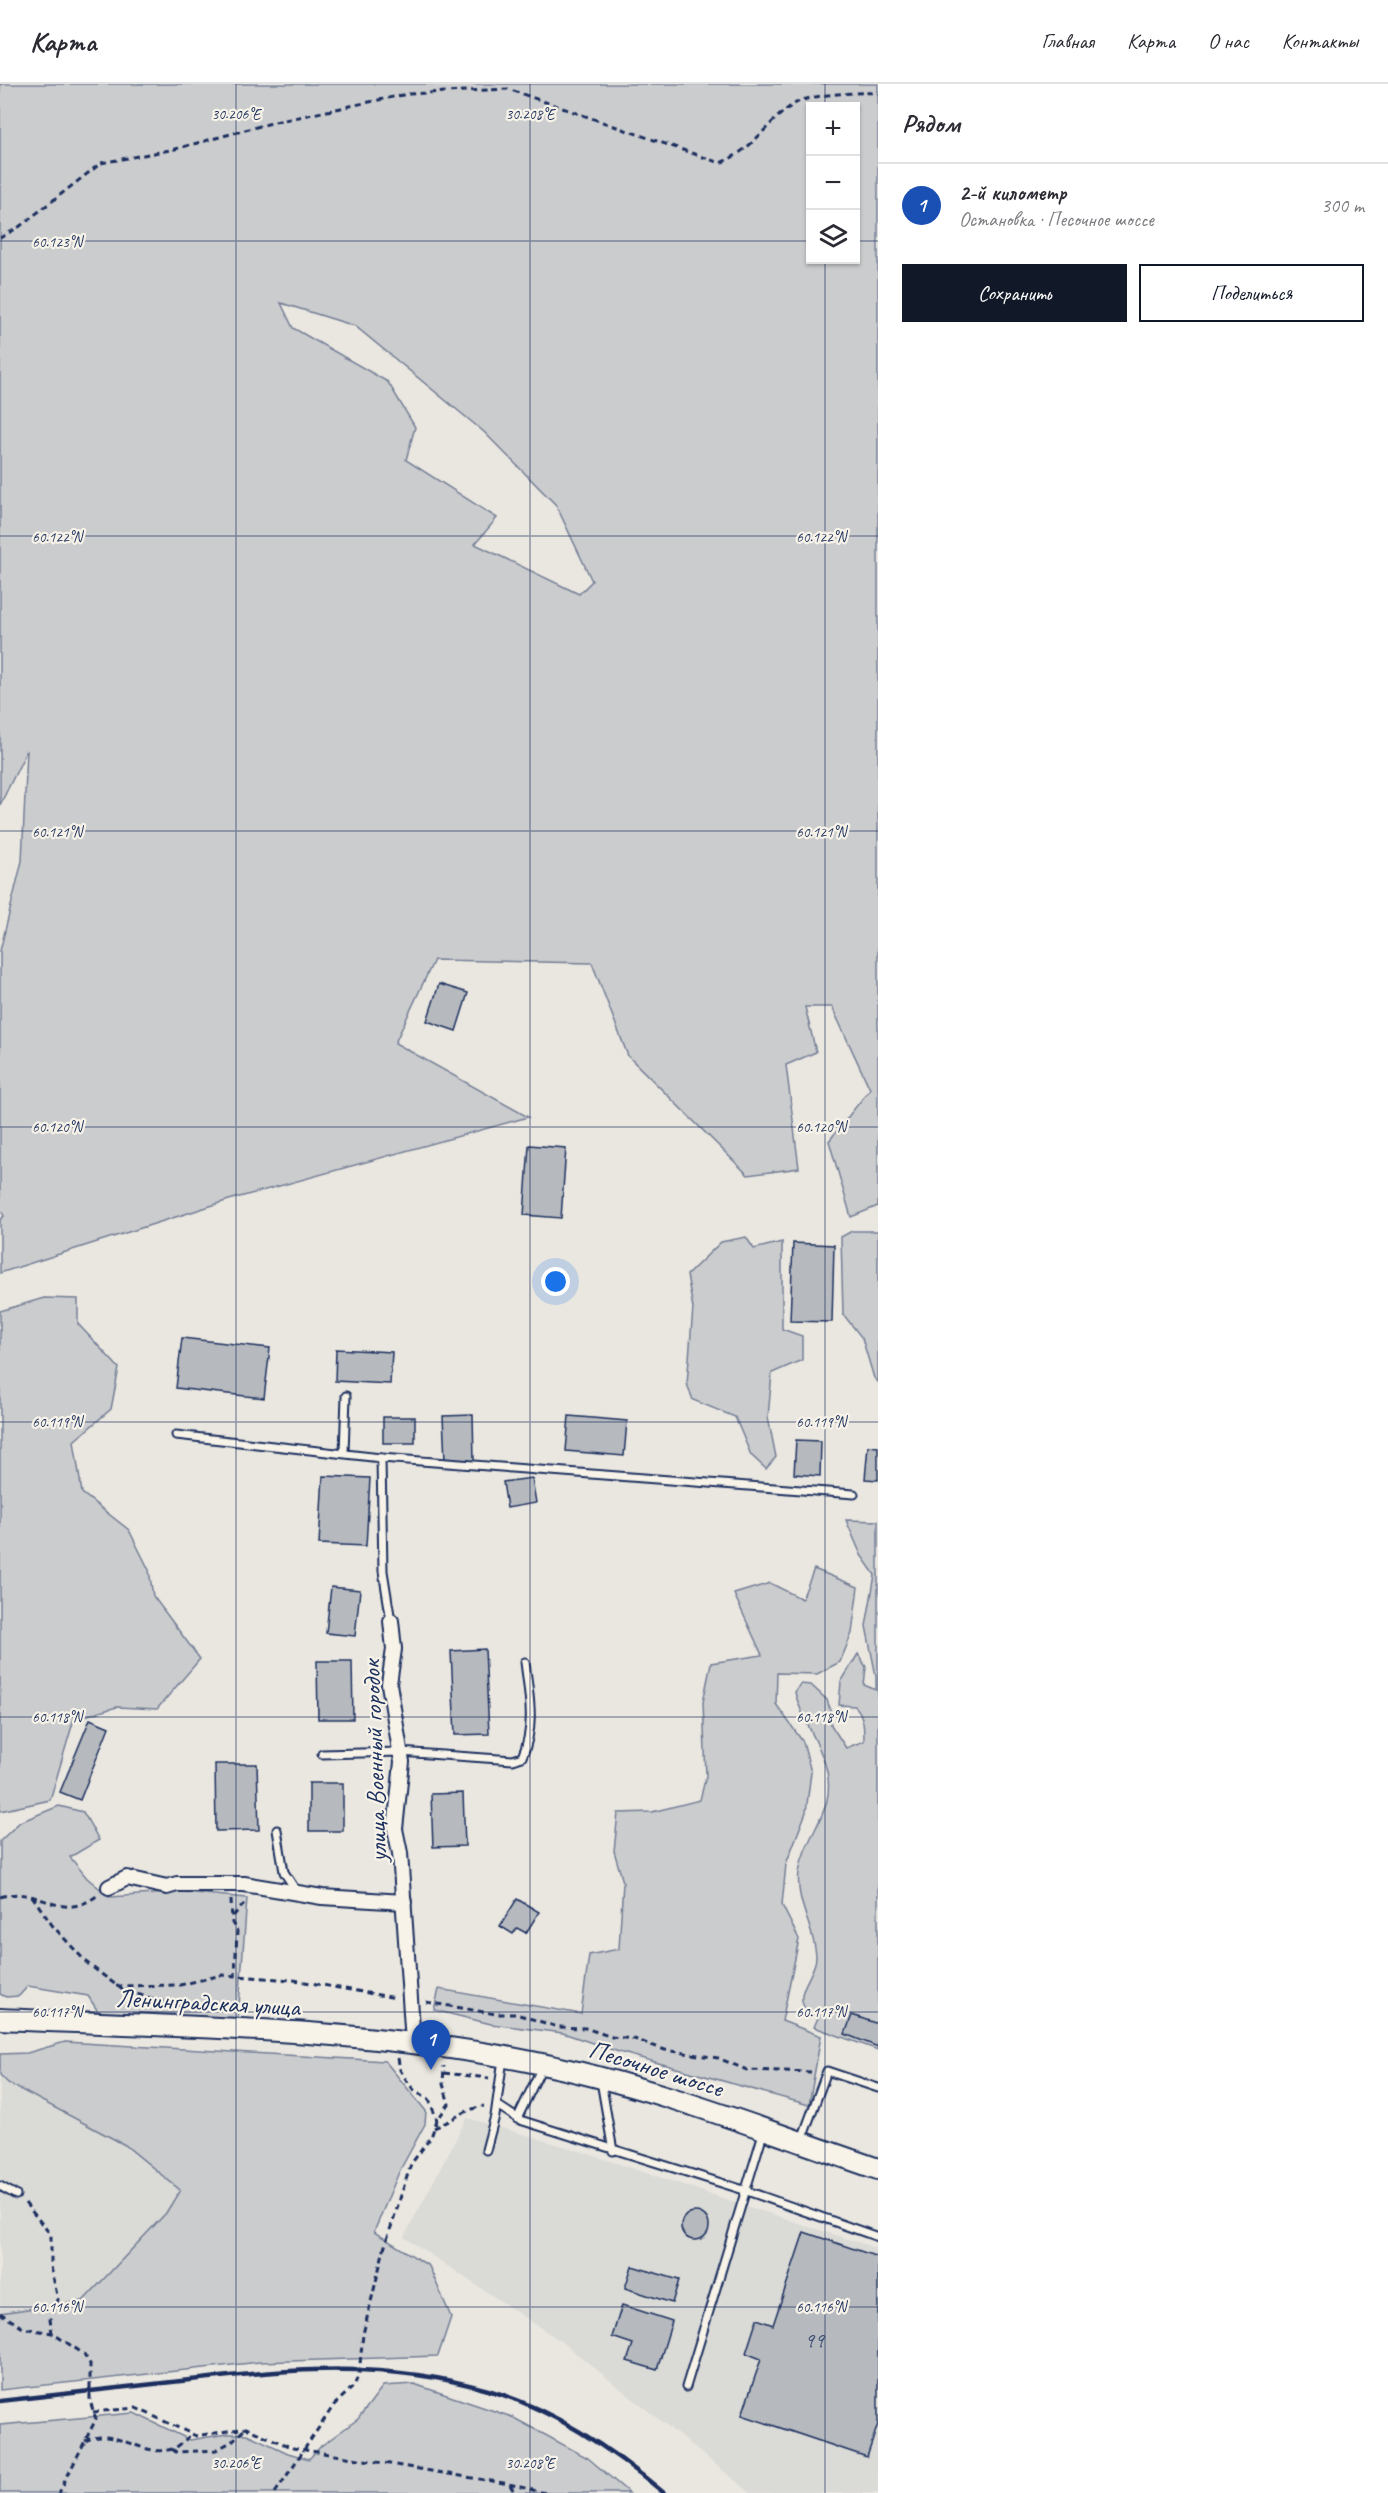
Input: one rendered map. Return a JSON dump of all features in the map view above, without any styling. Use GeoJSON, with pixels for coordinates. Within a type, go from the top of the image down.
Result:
{"type":"FeatureCollection","features":[{"type":"Feature","properties":{"kind":"main road","name":"Ленинградская улица"},"geometry":{"type":"LineString","coordinates":[[0,2019],[407,2046]]}},
{"type":"Feature","properties":{"kind":"main road","name":"Песочное шоссе"},"geometry":{"type":"LineString","coordinates":[[407,2046],[504,2057],[600,2078],[878,2169]]}},
{"type":"Feature","properties":{"kind":"street","name":"улица Военный городок"},"geometry":{"type":"LineString","coordinates":[[391,1621],[394,1649],[389,1684],[402,1772],[396,1829],[400,1853],[410,2000],[407,2046]]}},
{"type":"Feature","properties":{"kind":"street"},"geometry":{"type":"LineString","coordinates":[[109,1887],[127,1878],[166,1887],[177,1884],[231,1884],[298,1894],[404,1902]]}},
{"type":"Feature","properties":{"kind":"lane"},"geometry":{"type":"LineString","coordinates":[[344,1454],[346,1396]]}},
{"type":"Feature","properties":{"kind":"lane"},"geometry":{"type":"LineString","coordinates":[[176,1436],[381,1458],[855,1494]]}},
{"type":"Feature","properties":{"kind":"lane"},"geometry":{"type":"LineString","coordinates":[[381,1458],[383,1571],[391,1621]]}},
{"type":"Feature","properties":{"kind":"lane"},"geometry":{"type":"LineString","coordinates":[[322,1754],[400,1752],[513,1760],[522,1757],[530,1738],[525,1662]]}},
{"type":"Feature","properties":{"kind":"lane"},"geometry":{"type":"LineString","coordinates":[[277,1830],[284,1872],[298,1894]]}},
{"type":"Feature","properties":{"kind":"lane"},"geometry":{"type":"LineString","coordinates":[[486,2150],[497,2105],[504,2057]]}},
{"type":"Feature","properties":{"kind":"lane"},"geometry":{"type":"LineString","coordinates":[[517,2119],[543,2064]]}},
{"type":"Feature","properties":{"kind":"lane"},"geometry":{"type":"LineString","coordinates":[[801,2143],[827,2071],[878,2088]]}},
{"type":"Feature","properties":{"kind":"lane"},"geometry":{"type":"LineString","coordinates":[[600,2078],[613,2151]]}},
{"type":"Feature","properties":{"kind":"lane"},"geometry":{"type":"LineString","coordinates":[[497,2105],[517,2119],[613,2151],[747,2191],[878,2237]]}},
{"type":"Feature","properties":{"kind":"lane"},"geometry":{"type":"LineString","coordinates":[[686,2387],[764,2130]]}},
{"type":"Feature","properties":{"kind":"lane"},"geometry":{"type":"LineString","coordinates":[[0,2186],[16,2195]]}},
{"type":"Feature","properties":{"kind":"path"},"geometry":{"type":"LineString","coordinates":[[0,238],[101,163],[175,149],[275,122],[407,94],[508,89],[720,163],[738,156],[797,102],[855,91],[878,93]]}},
{"type":"Feature","properties":{"kind":"path"},"geometry":{"type":"LineString","coordinates":[[231,1884],[232,1923],[237,1931],[235,1977]]}},
{"type":"Feature","properties":{"kind":"path"},"geometry":{"type":"LineString","coordinates":[[0,1897],[19,1893],[60,1907],[76,1906],[85,1905],[109,1887]]}},
{"type":"Feature","properties":{"kind":"path"},"geometry":{"type":"LineString","coordinates":[[32,1896],[52,1925],[87,1963],[116,1986],[184,2007]]}},
{"type":"Feature","properties":{"kind":"path"},"geometry":{"type":"LineString","coordinates":[[116,1986],[180,1985],[222,1976],[294,1980],[336,1989],[496,2014],[516,2014],[558,2026],[585,2028],[612,2037],[634,2039],[665,2050],[718,2058],[747,2070],[811,2071],[826,2075]]}},
{"type":"Feature","properties":{"kind":"path"},"geometry":{"type":"LineString","coordinates":[[407,2046],[400,2070],[413,2089],[429,2099],[437,2120]]}},
{"type":"Feature","properties":{"kind":"path"},"geometry":{"type":"LineString","coordinates":[[276,2493],[333,2404],[354,2386],[359,2374],[363,2334],[384,2249],[411,2164],[431,2137],[437,2120],[449,2104],[444,2066]]}},
{"type":"Feature","properties":{"kind":"path"},"geometry":{"type":"LineString","coordinates":[[444,2073],[501,2080]]}},
{"type":"Feature","properties":{"kind":"path"},"geometry":{"type":"LineString","coordinates":[[434,2128],[454,2120],[463,2111],[497,2105]]}},
{"type":"Feature","properties":{"kind":"path"},"geometry":{"type":"LineString","coordinates":[[16,2195],[37,2214],[51,2235],[51,2267],[58,2300],[50,2319],[52,2333]]}},
{"type":"Feature","properties":{"kind":"path"},"geometry":{"type":"LineString","coordinates":[[0,2313],[23,2328],[52,2333],[84,2354],[90,2364],[93,2412],[96,2419],[59,2493]]}},
{"type":"Feature","properties":{"kind":"path"},"geometry":{"type":"LineString","coordinates":[[93,2412],[136,2408],[196,2436],[246,2428],[281,2444],[509,2484],[545,2493]]}},
{"type":"Feature","properties":{"kind":"path"},"geometry":{"type":"LineString","coordinates":[[83,2442],[92,2438],[113,2437],[150,2449],[172,2449],[176,2452],[216,2450],[231,2442],[246,2428]]}},
{"type":"Feature","properties":{"kind":"path"},"geometry":{"type":"LineString","coordinates":[[172,2449],[192,2434]]}},
{"type":"Feature","properties":{"kind":"path"},"geometry":{"type":"LineString","coordinates":[[509,2484],[515,2493]]}},
{"type":"Feature","properties":{"kind":"shaded area"},"geometry":{"type":"Polygon","coordinates":[[[0,84],[878,84],[878,1206],[851,1217],[829,1141],[870,1089],[832,1007],[805,1007],[816,1052],[786,1065],[799,1168],[748,1175],[628,1056],[592,963],[434,960],[395,1043],[528,1117],[229,1200],[0,1273],[0,1220],[4,1216],[0,1209],[0,951],[22,861],[27,750],[0,805],[0,84]],[[281,303],[293,328],[388,382],[415,427],[406,460],[497,518],[475,544],[579,594],[592,581],[556,505],[484,432],[355,326],[281,303]]]}},
{"type":"Feature","properties":{"kind":"shaded area"},"geometry":{"type":"Polygon","coordinates":[[[852,1231],[878,1231],[878,1382],[874,1378],[862,1338],[843,1314],[841,1237],[852,1231]]]}},
{"type":"Feature","properties":{"kind":"shaded area"},"geometry":{"type":"Polygon","coordinates":[[[746,1237],[754,1249],[782,1242],[782,1329],[802,1336],[802,1360],[772,1373],[768,1417],[776,1457],[766,1469],[751,1455],[735,1417],[693,1400],[687,1384],[693,1308],[687,1275],[721,1242],[746,1237]]]}},
{"type":"Feature","properties":{"kind":"shaded area"},"geometry":{"type":"Polygon","coordinates":[[[44,1298],[78,1299],[78,1324],[119,1368],[111,1409],[74,1441],[82,1493],[129,1530],[149,1570],[153,1596],[200,1659],[157,1709],[117,1707],[74,1719],[50,1800],[0,1811],[0,1311],[44,1298]]]}},
{"type":"Feature","properties":{"kind":"shaded area"},"geometry":{"type":"Polygon","coordinates":[[[846,1520],[878,1521],[878,2050],[814,2027],[820,2013],[808,2017],[802,2000],[803,1990],[814,1968],[816,1957],[802,1905],[799,1872],[804,1852],[825,1809],[829,1785],[823,1758],[795,1692],[800,1684],[811,1685],[827,1700],[831,1713],[831,1725],[846,1748],[864,1741],[863,1722],[858,1710],[855,1706],[839,1705],[841,1682],[858,1654],[866,1667],[864,1685],[876,1690],[876,1676],[866,1626],[875,1575],[861,1555],[846,1520]]]}},
{"type":"Feature","properties":{"kind":"shaded area"},"geometry":{"type":"Polygon","coordinates":[[[814,1569],[858,1587],[852,1633],[840,1662],[817,1674],[777,1673],[776,1704],[803,1742],[811,1772],[806,1812],[786,1864],[782,1905],[799,1939],[782,2021],[821,2036],[809,2105],[619,2052],[563,2033],[491,2024],[434,2010],[439,1989],[581,2014],[589,1955],[619,1949],[623,1882],[614,1851],[618,1813],[652,1812],[700,1800],[706,1776],[703,1702],[711,1663],[762,1655],[734,1594],[770,1583],[802,1599],[814,1569]]]}},
{"type":"Feature","properties":{"kind":"shaded area"},"geometry":{"type":"Polygon","coordinates":[[[59,1806],[83,1812],[99,1840],[70,1857],[87,1878],[110,1897],[183,1892],[247,1898],[238,2019],[99,2013],[88,1996],[28,1986],[19,1996],[6,1997],[0,1994],[0,1841],[20,1822],[59,1806]]]}},
{"type":"Feature","properties":{"kind":"shaded area"},"geometry":{"type":"Polygon","coordinates":[[[65,2042],[385,2061],[426,2111],[425,2124],[399,2172],[374,2232],[429,2266],[451,2317],[438,2356],[260,2362],[0,2390],[0,2313],[83,2301],[166,2213],[180,2190],[125,2145],[8,2083],[0,2075],[0,2054],[27,2053],[65,2042]]]}},
{"type":"Feature","properties":{"kind":"shaded area"},"geometry":{"type":"Polygon","coordinates":[[[0,2075],[8,2083],[125,2145],[180,2190],[166,2213],[82,2302],[0,2313],[0,2075]]]}},
{"type":"Feature","properties":{"kind":"shaded area"},"geometry":{"type":"Polygon","coordinates":[[[467,2118],[570,2148],[878,2249],[878,2493],[751,2493],[562,2342],[404,2237],[467,2118]]]}},
{"type":"Feature","properties":{"kind":"shaded area"},"geometry":{"type":"Polygon","coordinates":[[[414,2384],[512,2417],[588,2458],[629,2493],[0,2493],[0,2425],[134,2413],[190,2440],[227,2434],[247,2434],[288,2453],[309,2459],[321,2446],[358,2419],[383,2386],[414,2384]]]}},
{"type":"Feature","properties":{"kind":"building"},"geometry":{"type":"Polygon","coordinates":[[[439,984],[468,993],[456,1031],[427,1021],[439,984]]]}},
{"type":"Feature","properties":{"kind":"building"},"geometry":{"type":"Polygon","coordinates":[[[529,1145],[566,1148],[561,1218],[524,1215],[529,1145]]]}},
{"type":"Feature","properties":{"kind":"building"},"geometry":{"type":"Polygon","coordinates":[[[793,1243],[834,1245],[832,1322],[790,1321],[793,1243]]]}},
{"type":"Feature","properties":{"kind":"building"},"geometry":{"type":"Polygon","coordinates":[[[182,1338],[270,1348],[264,1398],[176,1388],[182,1338]]]}},
{"type":"Feature","properties":{"kind":"building"},"geometry":{"type":"Polygon","coordinates":[[[336,1349],[392,1352],[390,1384],[335,1381],[336,1349]]]}},
{"type":"Feature","properties":{"kind":"building"},"geometry":{"type":"Polygon","coordinates":[[[473,1415],[474,1461],[445,1461],[443,1416],[473,1415]]]}},
{"type":"Feature","properties":{"kind":"building"},"geometry":{"type":"Polygon","coordinates":[[[569,1416],[627,1421],[624,1456],[566,1451],[569,1416]]]}},
{"type":"Feature","properties":{"kind":"building"},"geometry":{"type":"Polygon","coordinates":[[[383,1417],[415,1417],[415,1443],[383,1443],[383,1417]]]}},
{"type":"Feature","properties":{"kind":"building"},"geometry":{"type":"Polygon","coordinates":[[[796,1440],[821,1441],[820,1476],[794,1474],[796,1440]]]}},
{"type":"Feature","properties":{"kind":"building"},"geometry":{"type":"Polygon","coordinates":[[[868,1446],[878,1447],[878,1480],[865,1479],[868,1446]]]}},
{"type":"Feature","properties":{"kind":"building"},"geometry":{"type":"Polygon","coordinates":[[[323,1476],[370,1478],[366,1546],[319,1544],[323,1476]]]}},
{"type":"Feature","properties":{"kind":"building"},"geometry":{"type":"Polygon","coordinates":[[[532,1478],[536,1503],[507,1508],[503,1482],[532,1478]]]}},
{"type":"Feature","properties":{"kind":"building"},"geometry":{"type":"Polygon","coordinates":[[[331,1587],[360,1590],[355,1636],[326,1633],[331,1587]]]}},
{"type":"Feature","properties":{"kind":"building"},"geometry":{"type":"Polygon","coordinates":[[[485,1649],[489,1734],[455,1735],[451,1651],[485,1649]]]}},
{"type":"Feature","properties":{"kind":"building"},"geometry":{"type":"Polygon","coordinates":[[[317,1661],[352,1661],[353,1719],[318,1719],[317,1661]]]}},
{"type":"Feature","properties":{"kind":"building"},"geometry":{"type":"Polygon","coordinates":[[[90,1719],[109,1727],[80,1800],[60,1792],[90,1719]]]}},
{"type":"Feature","properties":{"kind":"building"},"geometry":{"type":"Polygon","coordinates":[[[215,1764],[257,1764],[259,1830],[216,1831],[215,1764]]]}},
{"type":"Feature","properties":{"kind":"building"},"geometry":{"type":"Polygon","coordinates":[[[309,1783],[343,1783],[343,1831],[309,1831],[309,1783]]]}},
{"type":"Feature","properties":{"kind":"building"},"geometry":{"type":"Polygon","coordinates":[[[463,1793],[465,1846],[433,1847],[431,1794],[463,1793]]]}},
{"type":"Feature","properties":{"kind":"building"},"geometry":{"type":"Polygon","coordinates":[[[517,1899],[539,1912],[526,1933],[517,1928],[513,1934],[500,1926],[517,1899]]]}},
{"type":"Feature","properties":{"kind":"building"},"geometry":{"type":"Polygon","coordinates":[[[852,2015],[878,2024],[878,2047],[845,2034],[852,2015]]]}},
{"type":"Feature","properties":{"kind":"building"},"geometry":{"type":"Polygon","coordinates":[[[695,2212],[705,2216],[709,2226],[705,2236],[695,2240],[685,2236],[681,2226],[685,2216],[695,2212]]]}},
{"type":"Feature","properties":{"kind":"building"},"geometry":{"type":"Polygon","coordinates":[[[804,2232],[878,2257],[878,2424],[867,2457],[742,2415],[761,2359],[746,2353],[757,2319],[773,2325],[804,2232]]]}},
{"type":"Feature","properties":{"kind":"building"},"geometry":{"type":"Polygon","coordinates":[[[632,2266],[679,2280],[672,2303],[625,2288],[632,2266]]]}},
{"type":"Feature","properties":{"kind":"building"},"geometry":{"type":"Polygon","coordinates":[[[622,2305],[672,2321],[657,2370],[627,2361],[633,2344],[612,2337],[622,2305]]]}},
{"type":"Feature","properties":{"kind":"railway"},"geometry":{"type":"LineString","coordinates":[[0,2401],[303,2370],[413,2374],[488,2390],[536,2408],[581,2432],[624,2461],[664,2493]]}},
{"type":"Feature","properties":{"kind":"place","name":"2-й километр"},"geometry":{"type":"Point","coordinates":[431,2070]}}]}
